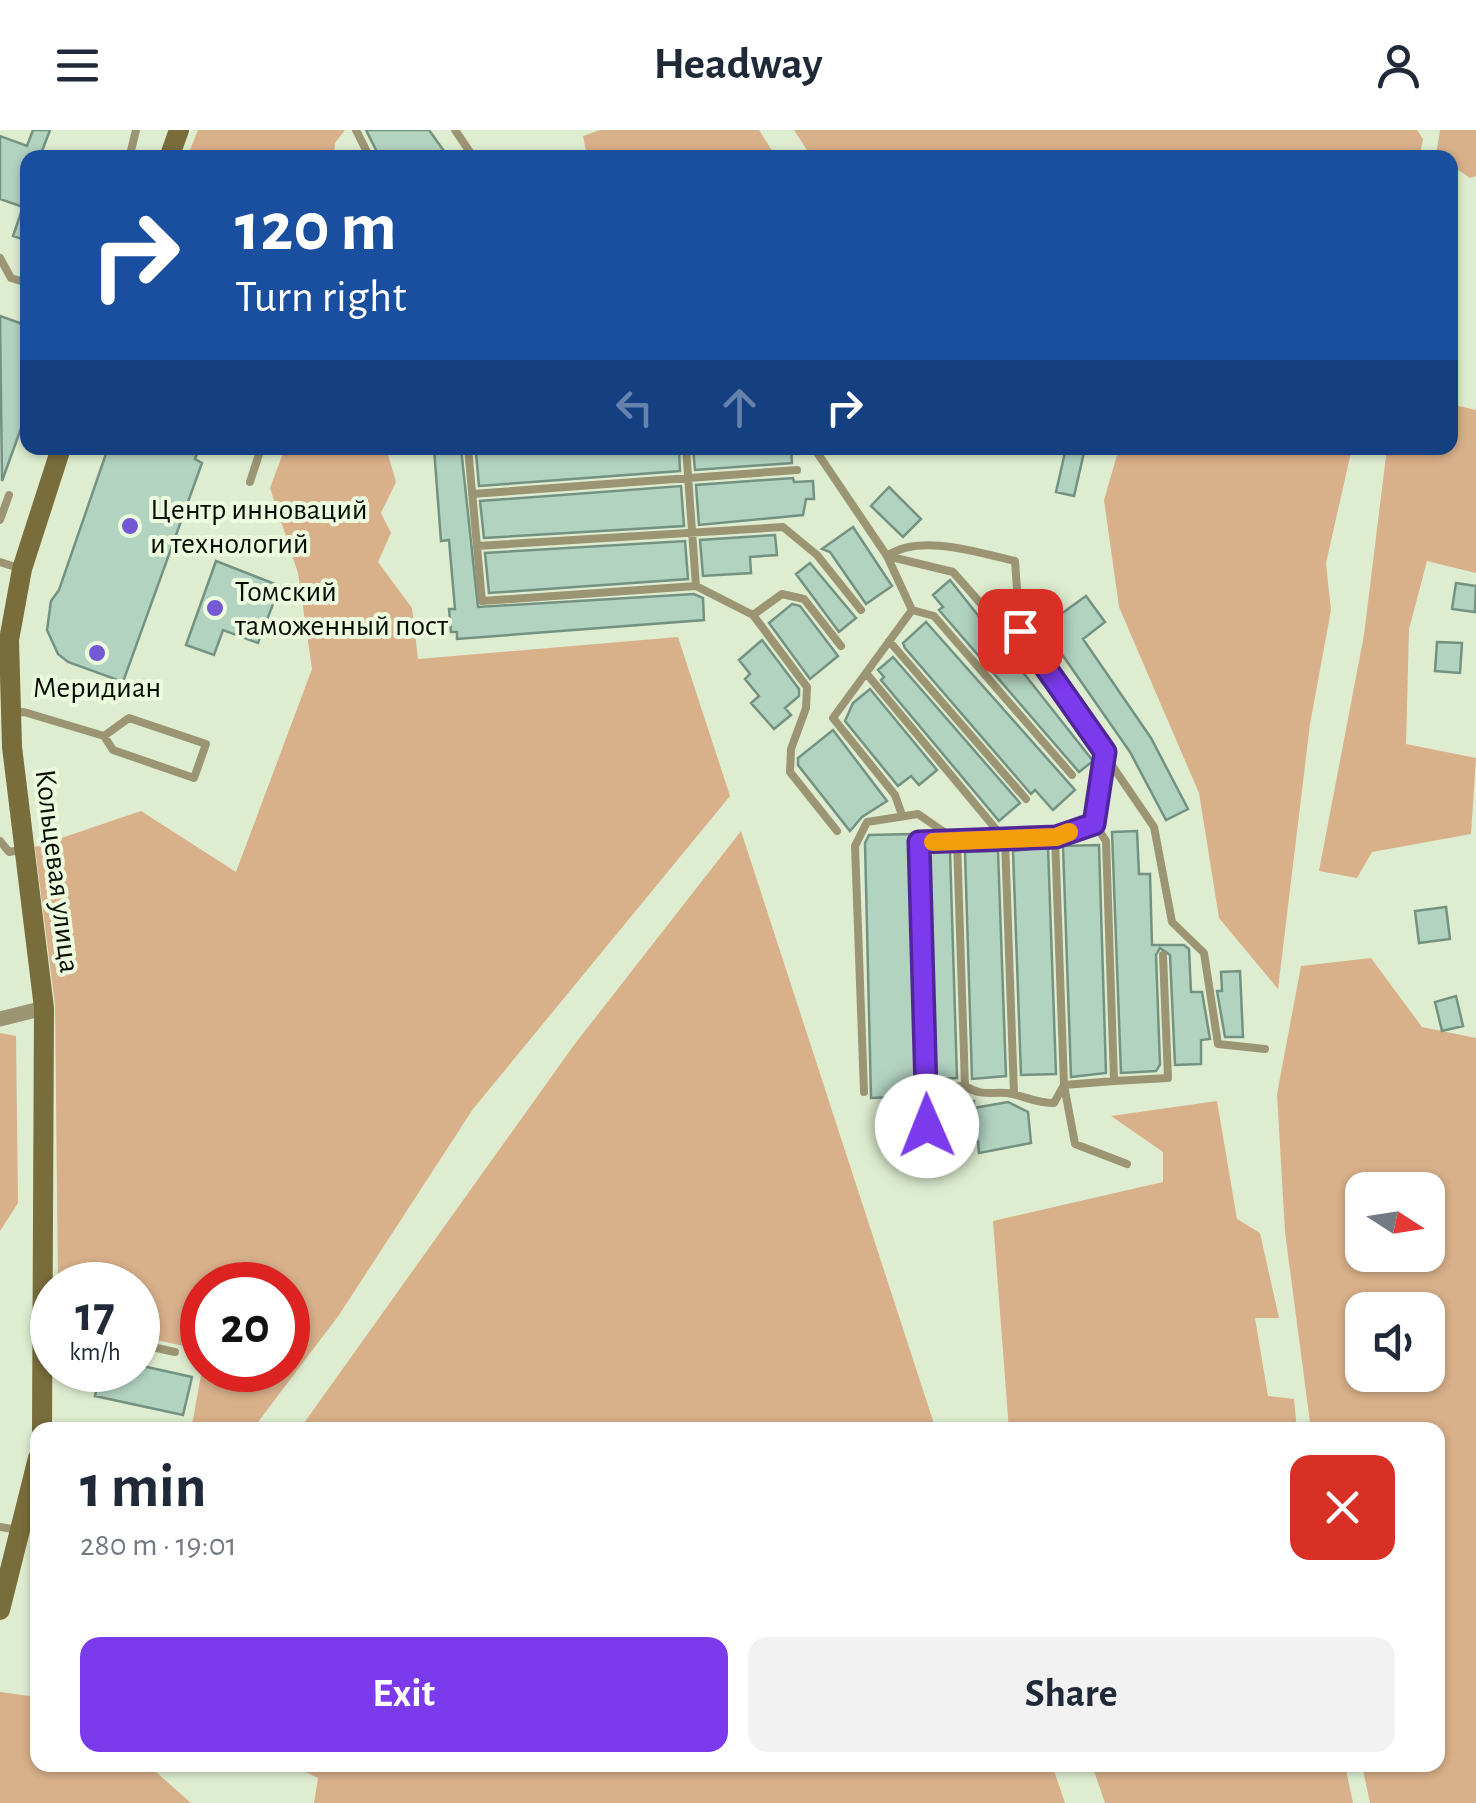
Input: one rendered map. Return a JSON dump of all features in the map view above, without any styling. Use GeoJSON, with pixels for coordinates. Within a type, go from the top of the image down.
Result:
{"type":"FeatureCollection","features":[{"type":"Feature","properties":{"kind":"street","name":"Кольцевая улица"},"geometry":{"type":"LineString","coordinates":[[48,1262],[44,1008],[24,849],[5,640],[22,569],[58,455]]}},
{"type":"Feature","properties":{"kind":"street"},"geometry":{"type":"LineString","coordinates":[[0,1019],[44,1008]]}},
{"type":"Feature","properties":{"kind":"street","name":"Кольцевая улица"},"geometry":{"type":"LineString","coordinates":[[43,1422],[45,1392]]}},
{"type":"Feature","properties":{"kind":"street"},"geometry":{"type":"LineString","coordinates":[[0,1610],[30,1494]]}},
{"type":"Feature","properties":{"kind":"lane"},"geometry":{"type":"LineString","coordinates":[[1,260],[11,278],[20,280]]}},
{"type":"Feature","properties":{"kind":"lane"},"geometry":{"type":"LineString","coordinates":[[250,482],[259,455]]}},
{"type":"Feature","properties":{"kind":"lane"},"geometry":{"type":"LineString","coordinates":[[469,455],[482,601],[696,586],[753,615],[807,687],[806,708],[791,749],[790,772],[837,831]]}},
{"type":"Feature","properties":{"kind":"lane"},"geometry":{"type":"LineString","coordinates":[[686,455],[696,586]]}},
{"type":"Feature","properties":{"kind":"lane"},"geometry":{"type":"LineString","coordinates":[[819,455],[888,556],[912,610]]}},
{"type":"Feature","properties":{"kind":"lane"},"geometry":{"type":"LineString","coordinates":[[472,494],[797,470]]}},
{"type":"Feature","properties":{"kind":"lane"},"geometry":{"type":"LineString","coordinates":[[0,520],[8,496]]}},
{"type":"Feature","properties":{"kind":"lane"},"geometry":{"type":"LineString","coordinates":[[477,546],[783,527],[817,555],[861,610]]}},
{"type":"Feature","properties":{"kind":"lane"},"geometry":{"type":"LineString","coordinates":[[888,556],[901,546],[962,549],[1015,561],[1020,631],[1154,826],[1172,922],[1204,953],[1218,1044],[1266,1049]]}},
{"type":"Feature","properties":{"kind":"lane"},"geometry":{"type":"LineString","coordinates":[[888,556],[953,572],[998,622]]}},
{"type":"Feature","properties":{"kind":"lane"},"geometry":{"type":"LineString","coordinates":[[0,562],[22,569]]}},
{"type":"Feature","properties":{"kind":"lane"},"geometry":{"type":"LineString","coordinates":[[753,615],[782,594],[804,599],[842,646]]}},
{"type":"Feature","properties":{"kind":"lane"},"geometry":{"type":"LineString","coordinates":[[902,815],[895,795],[832,718],[912,610]]}},
{"type":"Feature","properties":{"kind":"lane"},"geometry":{"type":"LineString","coordinates":[[912,610],[934,616],[1072,775]]}},
{"type":"Feature","properties":{"kind":"lane"},"geometry":{"type":"LineString","coordinates":[[889,641],[1026,799]]}},
{"type":"Feature","properties":{"kind":"lane"},"geometry":{"type":"LineString","coordinates":[[866,673],[1005,840],[1014,1094]]}},
{"type":"Feature","properties":{"kind":"lane"},"geometry":{"type":"LineString","coordinates":[[11,713],[24,712],[104,736],[114,750],[194,778],[206,744],[129,718],[104,736]]}},
{"type":"Feature","properties":{"kind":"lane"},"geometry":{"type":"LineString","coordinates":[[1105,752],[1094,824],[1106,840],[1114,1082]]}},
{"type":"Feature","properties":{"kind":"lane"},"geometry":{"type":"LineString","coordinates":[[864,1092],[855,846],[867,822],[918,814],[957,841]]}},
{"type":"Feature","properties":{"kind":"lane"},"geometry":{"type":"LineString","coordinates":[[927,1126],[919,842],[1056,837],[1094,824]]}},
{"type":"Feature","properties":{"kind":"lane"},"geometry":{"type":"LineString","coordinates":[[1056,837],[1064,1084],[1075,1144],[1128,1164]]}},
{"type":"Feature","properties":{"kind":"lane"},"geometry":{"type":"LineString","coordinates":[[957,841],[965,1086]]}},
{"type":"Feature","properties":{"kind":"lane"},"geometry":{"type":"LineString","coordinates":[[0,842],[9,852],[24,849]]}},
{"type":"Feature","properties":{"kind":"lane"},"geometry":{"type":"LineString","coordinates":[[1064,1084],[1168,1078],[1163,956]]}},
{"type":"Feature","properties":{"kind":"lane"},"geometry":{"type":"LineString","coordinates":[[926,1087],[965,1086],[981,1096],[1014,1094],[1031,1104],[1054,1103],[1064,1084]]}},
{"type":"Feature","properties":{"kind":"lane"},"geometry":{"type":"LineString","coordinates":[[160,1349],[175,1352]]}},
{"type":"Feature","properties":{"kind":"lane"},"geometry":{"type":"LineString","coordinates":[[0,1527],[22,1531]]}},
{"type":"Feature","properties":{"kind":"shaded area"},"geometry":{"type":"Polygon","coordinates":[[[198,130],[345,130],[334,150],[190,150],[198,130]]]}},
{"type":"Feature","properties":{"kind":"shaded area"},"geometry":{"type":"Polygon","coordinates":[[[600,130],[759,130],[772,150],[586,150],[583,136],[600,130]]]}},
{"type":"Feature","properties":{"kind":"shaded area"},"geometry":{"type":"Polygon","coordinates":[[[794,130],[1417,130],[1423,139],[1421,150],[807,150],[794,130]]]}},
{"type":"Feature","properties":{"kind":"shaded area"},"geometry":{"type":"Polygon","coordinates":[[[1440,130],[1476,130],[1476,176],[1470,178],[1458,170],[1458,150],[1437,150],[1440,130]]]}},
{"type":"Feature","properties":{"kind":"shaded area"},"geometry":{"type":"Polygon","coordinates":[[[1458,406],[1476,410],[1476,573],[1427,561],[1409,629],[1406,744],[1476,758],[1471,834],[1372,852],[1357,878],[1319,871],[1364,635],[1386,455],[1458,455],[1458,406]]]}},
{"type":"Feature","properties":{"kind":"shaded area"},"geometry":{"type":"Polygon","coordinates":[[[282,455],[388,455],[396,482],[381,513],[391,533],[378,562],[412,608],[418,659],[678,637],[730,796],[473,1109],[310,1353],[310,1262],[180,1262],[180,1345],[160,1341],[160,1262],[58,1262],[55,1005],[35,847],[141,811],[236,872],[312,669],[298,573],[270,488],[282,455]]]}},
{"type":"Feature","properties":{"kind":"shaded area"},"geometry":{"type":"Polygon","coordinates":[[[1117,455],[1350,455],[1326,563],[1331,610],[1310,724],[1278,989],[1219,918],[1199,793],[1119,607],[1104,500],[1117,455]]]}},
{"type":"Feature","properties":{"kind":"shaded area"},"geometry":{"type":"Polygon","coordinates":[[[741,831],[933,1422],[305,1422],[574,1045],[741,831]]]}},
{"type":"Feature","properties":{"kind":"shaded area"},"geometry":{"type":"Polygon","coordinates":[[[1371,958],[1422,1027],[1476,1038],[1476,1803],[1370,1803],[1363,1772],[1445,1772],[1445,1422],[1310,1422],[1285,1232],[1277,1094],[1301,966],[1371,958]]]}},
{"type":"Feature","properties":{"kind":"shaded area"},"geometry":{"type":"Polygon","coordinates":[[[0,1033],[16,1036],[18,1203],[0,1231],[0,1033]]]}},
{"type":"Feature","properties":{"kind":"shaded area"},"geometry":{"type":"Polygon","coordinates":[[[1217,1101],[1237,1219],[1260,1233],[1279,1318],[1255,1318],[1268,1396],[1294,1399],[1296,1422],[1008,1422],[993,1221],[1163,1182],[1163,1152],[1111,1116],[1217,1101]]]}},
{"type":"Feature","properties":{"kind":"shaded area"},"geometry":{"type":"Polygon","coordinates":[[[198,1392],[281,1392],[258,1422],[192,1422],[198,1392]]]}},
{"type":"Feature","properties":{"kind":"shaded area"},"geometry":{"type":"Polygon","coordinates":[[[0,1692],[30,1696],[30,1772],[156,1772],[191,1803],[0,1803],[0,1692]]]}},
{"type":"Feature","properties":{"kind":"shaded area"},"geometry":{"type":"Polygon","coordinates":[[[306,1772],[1054,1772],[1065,1803],[314,1803],[318,1778],[306,1772]]]}},
{"type":"Feature","properties":{"kind":"shaded area"},"geometry":{"type":"Polygon","coordinates":[[[1094,1772],[1346,1772],[1353,1803],[1105,1803],[1094,1772]]]}},
{"type":"Feature","properties":{"kind":"building"},"geometry":{"type":"Polygon","coordinates":[[[33,130],[50,130],[42,150],[20,150],[20,206],[0,199],[0,136],[27,146],[33,130]]]}},
{"type":"Feature","properties":{"kind":"building"},"geometry":{"type":"Polygon","coordinates":[[[366,130],[429,130],[443,150],[376,150],[366,130]]]}},
{"type":"Feature","properties":{"kind":"building"},"geometry":{"type":"Polygon","coordinates":[[[20,216],[20,238],[13,236],[20,216]]]}},
{"type":"Feature","properties":{"kind":"building"},"geometry":{"type":"Polygon","coordinates":[[[0,316],[20,323],[20,431],[2,481],[0,316]]]}},
{"type":"Feature","properties":{"kind":"building","name":"Центр инноваций и технологий"},"geometry":{"type":"Polygon","coordinates":[[[106,455],[196,455],[195,459],[202,463],[123,682],[68,662],[58,654],[47,630],[51,601],[59,590],[106,455]]]}},
{"type":"Feature","properties":{"kind":"building"},"geometry":{"type":"Polygon","coordinates":[[[435,455],[462,455],[478,607],[694,594],[703,598],[704,620],[457,639],[457,632],[451,632],[449,609],[455,609],[449,540],[441,541],[435,455]]]}},
{"type":"Feature","properties":{"kind":"building"},"geometry":{"type":"Polygon","coordinates":[[[476,455],[679,455],[680,471],[479,486],[476,455]]]}},
{"type":"Feature","properties":{"kind":"building"},"geometry":{"type":"Polygon","coordinates":[[[694,455],[791,455],[792,463],[695,470],[694,455]]]}},
{"type":"Feature","properties":{"kind":"building"},"geometry":{"type":"Polygon","coordinates":[[[1064,455],[1083,455],[1074,496],[1056,492],[1064,455]]]}},
{"type":"Feature","properties":{"kind":"building"},"geometry":{"type":"Polygon","coordinates":[[[793,478],[794,482],[813,481],[814,499],[806,499],[803,515],[699,525],[696,485],[793,478]]]}},
{"type":"Feature","properties":{"kind":"building"},"geometry":{"type":"Polygon","coordinates":[[[681,486],[684,526],[484,538],[480,501],[681,486]]]}},
{"type":"Feature","properties":{"kind":"building"},"geometry":{"type":"Polygon","coordinates":[[[889,487],[921,519],[903,537],[871,506],[889,487]]]}},
{"type":"Feature","properties":{"kind":"building"},"geometry":{"type":"Polygon","coordinates":[[[853,527],[892,586],[866,604],[830,552],[822,549],[853,527]]]}},
{"type":"Feature","properties":{"kind":"building"},"geometry":{"type":"Polygon","coordinates":[[[775,535],[777,555],[750,557],[751,573],[703,576],[700,540],[775,535]]]}},
{"type":"Feature","properties":{"kind":"building"},"geometry":{"type":"Polygon","coordinates":[[[685,541],[688,579],[489,593],[485,553],[685,541]]]}},
{"type":"Feature","properties":{"kind":"building"},"geometry":{"type":"Polygon","coordinates":[[[216,561],[280,586],[258,643],[223,630],[214,655],[186,645],[216,561]]]}},
{"type":"Feature","properties":{"kind":"building"},"geometry":{"type":"Polygon","coordinates":[[[810,563],[856,618],[839,632],[796,574],[810,563]]]}},
{"type":"Feature","properties":{"kind":"building"},"geometry":{"type":"Polygon","coordinates":[[[950,580],[1093,761],[1079,772],[939,610],[943,607],[933,595],[950,580]]]}},
{"type":"Feature","properties":{"kind":"building"},"geometry":{"type":"Polygon","coordinates":[[[1456,583],[1476,586],[1475,612],[1452,609],[1456,583]]]}},
{"type":"Feature","properties":{"kind":"building"},"geometry":{"type":"Polygon","coordinates":[[[1086,596],[1105,622],[1083,639],[1151,738],[1188,809],[1166,820],[1130,752],[1043,627],[1086,596]]]}},
{"type":"Feature","properties":{"kind":"building"},"geometry":{"type":"Polygon","coordinates":[[[792,604],[800,606],[838,656],[810,679],[769,623],[792,604]]]}},
{"type":"Feature","properties":{"kind":"building"},"geometry":{"type":"Polygon","coordinates":[[[926,622],[1075,790],[1053,810],[1035,790],[1031,794],[905,648],[903,643],[926,622]]]}},
{"type":"Feature","properties":{"kind":"building"},"geometry":{"type":"Polygon","coordinates":[[[762,640],[799,689],[799,696],[785,708],[791,715],[774,729],[751,703],[759,696],[745,679],[750,674],[739,660],[762,640]]]}},
{"type":"Feature","properties":{"kind":"building"},"geometry":{"type":"Polygon","coordinates":[[[1437,642],[1462,643],[1460,673],[1435,671],[1437,642]]]}},
{"type":"Feature","properties":{"kind":"building"},"geometry":{"type":"Polygon","coordinates":[[[893,657],[1020,803],[999,821],[881,680],[884,677],[878,670],[893,657]]]}},
{"type":"Feature","properties":{"kind":"building"},"geometry":{"type":"Polygon","coordinates":[[[870,689],[937,770],[919,785],[911,776],[898,786],[845,721],[853,703],[870,689]]]}},
{"type":"Feature","properties":{"kind":"building"},"geometry":{"type":"Polygon","coordinates":[[[833,730],[887,801],[862,817],[850,831],[798,765],[798,758],[833,730]]]}},
{"type":"Feature","properties":{"kind":"building"},"geometry":{"type":"Polygon","coordinates":[[[1137,831],[1139,874],[1150,874],[1152,945],[1184,945],[1189,949],[1191,992],[1202,992],[1210,1039],[1201,1040],[1201,1064],[1175,1065],[1170,955],[1160,948],[1156,955],[1160,1065],[1156,1071],[1121,1073],[1112,832],[1137,831]]]}},
{"type":"Feature","properties":{"kind":"building"},"geometry":{"type":"Polygon","coordinates":[[[912,834],[918,1134],[895,1134],[894,1097],[871,1098],[865,843],[869,835],[912,834]]]}},
{"type":"Feature","properties":{"kind":"building"},"geometry":{"type":"Polygon","coordinates":[[[1099,845],[1106,1073],[1071,1077],[1063,846],[1099,845]]]}},
{"type":"Feature","properties":{"kind":"building"},"geometry":{"type":"Polygon","coordinates":[[[1048,847],[1056,1074],[1021,1075],[1013,851],[1048,847]]]}},
{"type":"Feature","properties":{"kind":"building"},"geometry":{"type":"Polygon","coordinates":[[[927,851],[950,851],[957,1078],[933,1079],[927,851]]]}},
{"type":"Feature","properties":{"kind":"building"},"geometry":{"type":"Polygon","coordinates":[[[998,851],[1006,1076],[972,1079],[965,852],[998,851]]]}},
{"type":"Feature","properties":{"kind":"building"},"geometry":{"type":"Polygon","coordinates":[[[1446,907],[1450,939],[1419,943],[1415,911],[1446,907]]]}},
{"type":"Feature","properties":{"kind":"building"},"geometry":{"type":"Polygon","coordinates":[[[1240,971],[1243,1037],[1225,1037],[1217,991],[1222,991],[1221,972],[1240,971]]]}},
{"type":"Feature","properties":{"kind":"building"},"geometry":{"type":"Polygon","coordinates":[[[1456,996],[1463,1026],[1442,1031],[1435,1002],[1456,996]]]}},
{"type":"Feature","properties":{"kind":"building"},"geometry":{"type":"Polygon","coordinates":[[[974,1101],[974,1108],[1008,1102],[1028,1112],[1031,1143],[979,1153],[978,1141],[962,1142],[961,1103],[974,1101]]]}},
{"type":"Feature","properties":{"kind":"building"},"geometry":{"type":"Polygon","coordinates":[[[160,1370],[180,1374],[180,1392],[188,1392],[183,1415],[95,1396],[96,1392],[160,1392],[160,1370]]]}},
{"type":"Feature","properties":{"kind":"slow traffic"},"geometry":{"type":"LineString","coordinates":[[933,842],[1056,837],[1069,832]]}},
{"type":"Feature","properties":{"kind":"place","name":"Центр инноваций и технологий"},"geometry":{"type":"Point","coordinates":[130,526]}},
{"type":"Feature","properties":{"kind":"place","name":"Томский таможенный пост"},"geometry":{"type":"Point","coordinates":[215,608]}},
{"type":"Feature","properties":{"kind":"place","name":"Меридиан"},"geometry":{"type":"Point","coordinates":[97,653]}},
{"type":"Feature","properties":{"kind":"route"},"geometry":{"type":"LineString","coordinates":[[927,1126],[919,842],[1056,837],[1094,824],[1105,752],[1020,631]]}}]}
